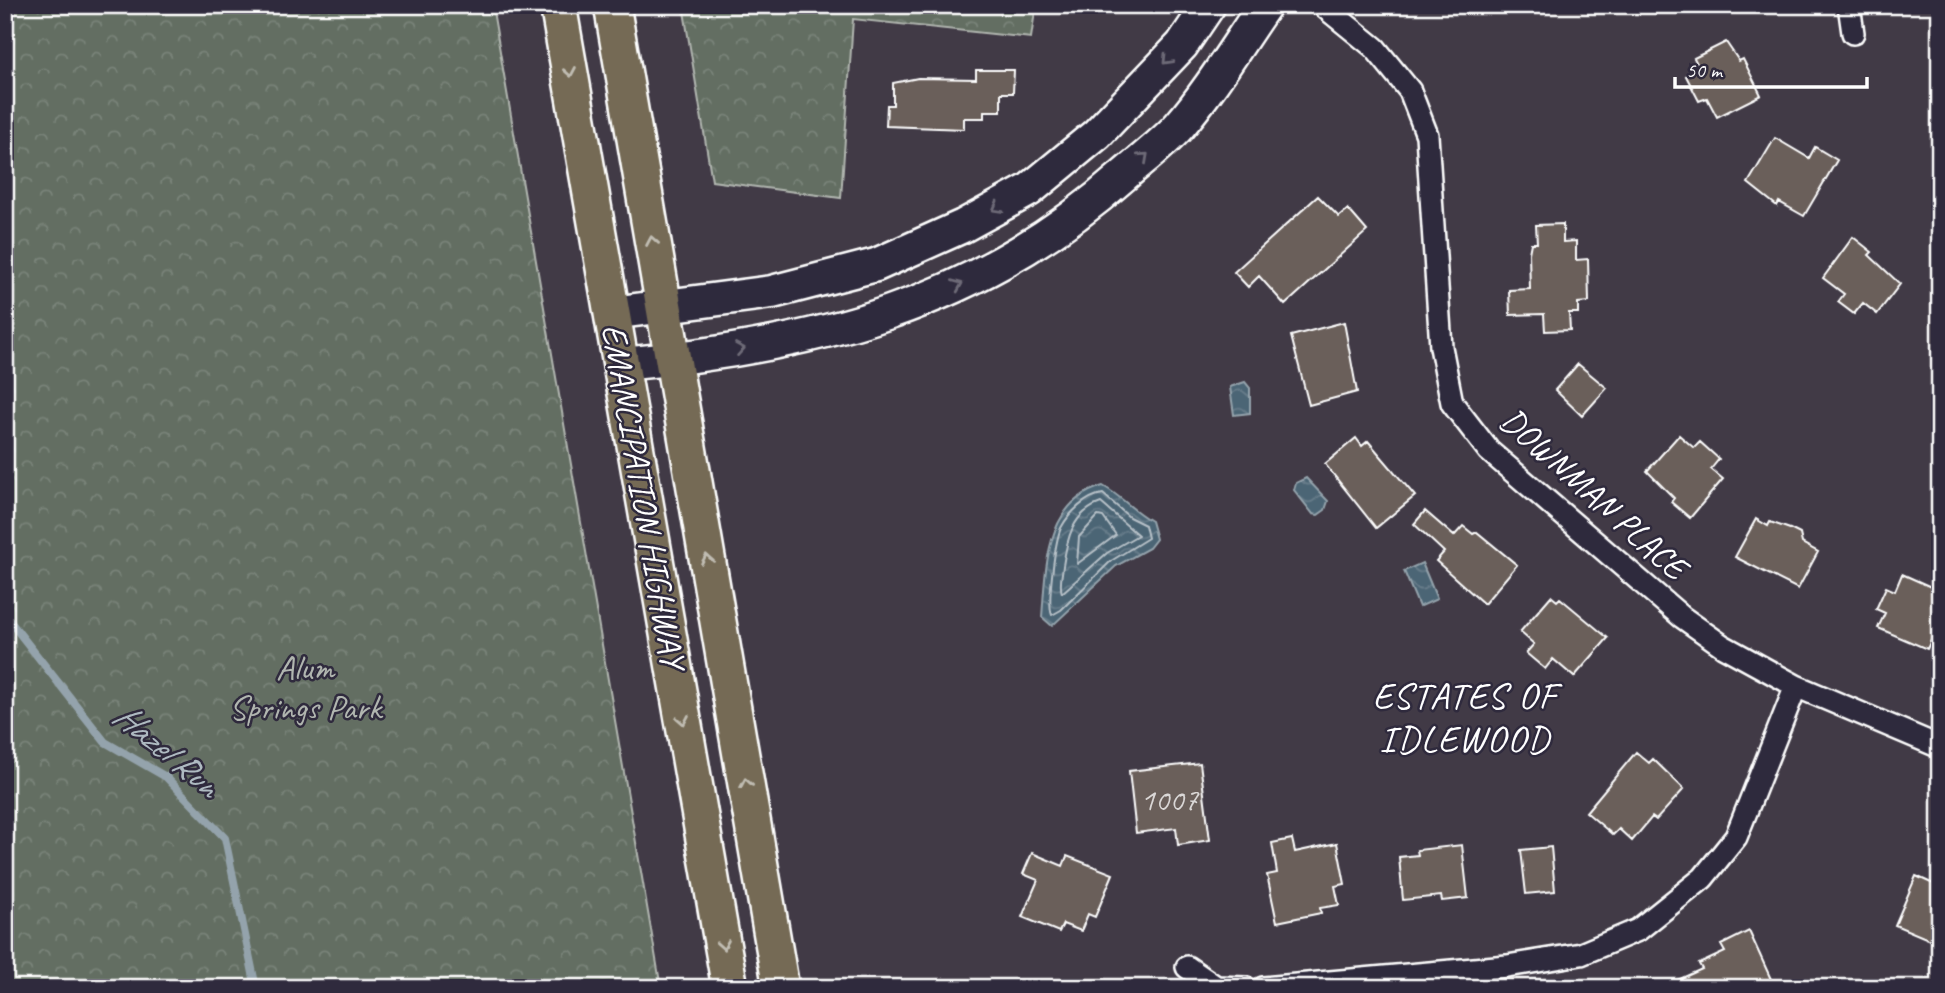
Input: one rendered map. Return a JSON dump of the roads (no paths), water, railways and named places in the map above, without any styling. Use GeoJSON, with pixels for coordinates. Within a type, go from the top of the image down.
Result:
{"type":"FeatureCollection","features":[{"type":"Feature","properties":{"kind":"main road","name":"EMANCIPATION HIGHWAY"},"geometry":{"type":"LineString","coordinates":[[558,5],[730,988]]}},
{"type":"Feature","properties":{"kind":"main road","name":"EMANCIPATION HIGHWAY"},"geometry":{"type":"LineString","coordinates":[[611,5],[781,988]]}},
{"type":"Feature","properties":{"kind":"street"},"geometry":{"type":"LineString","coordinates":[[612,313],[664,309],[772,292],[876,265],[963,226],[1029,190],[1097,134],[1182,45],[1209,5]]}},
{"type":"Feature","properties":{"kind":"street"},"geometry":{"type":"LineString","coordinates":[[621,364],[778,343],[895,312],[990,271],[1084,211],[1178,127],[1265,5]]}},
{"type":"Feature","properties":{"kind":"street","name":"DOWNMAN PLACE"},"geometry":{"type":"LineString","coordinates":[[1322,5],[1375,48],[1410,91],[1427,135],[1441,347],[1452,403],[1489,451],[1682,617],[1723,646],[1796,686],[1940,747]]}},
{"type":"Feature","properties":{"kind":"street"},"geometry":{"type":"LineString","coordinates":[[1849,5],[1853,33]]}},
{"type":"Feature","properties":{"kind":"street"},"geometry":{"type":"LineString","coordinates":[[1263,988],[1507,967],[1581,954],[1638,930],[1703,878],[1736,837],[1796,686]]}},
{"type":"Feature","properties":{"kind":"street"},"geometry":{"type":"LineString","coordinates":[[1187,967],[1216,986],[1246,988]]}},
{"type":"Feature","properties":{"kind":"water"},"geometry":{"type":"Polygon","coordinates":[[[1245,382],[1250,388],[1250,413],[1234,415],[1230,387],[1245,382]]]}},
{"type":"Feature","properties":{"kind":"water"},"geometry":{"type":"Polygon","coordinates":[[[1306,478],[1328,501],[1325,510],[1318,515],[1313,514],[1294,490],[1296,483],[1306,478]]]}},
{"type":"Feature","properties":{"kind":"water"},"geometry":{"type":"Polygon","coordinates":[[[1103,486],[1151,521],[1156,539],[1149,548],[1116,566],[1052,626],[1042,617],[1052,539],[1059,521],[1070,506],[1084,494],[1103,486]]]}},
{"type":"Feature","properties":{"kind":"water"},"geometry":{"type":"Polygon","coordinates":[[[1422,563],[1437,599],[1419,607],[1404,571],[1422,563]]]}},
{"type":"Feature","properties":{"kind":"waterway","name":"Hazel Run"},"geometry":{"type":"LineString","coordinates":[[5,615],[105,742],[166,777],[225,838],[256,988]]}},
{"type":"Feature","properties":{"kind":"district","name":"ESTATES OF IDLEWOOD"},"geometry":{"type":"Point","coordinates":[1465,716]}},
{"type":"Feature","properties":{"kind":"park label","name":"Alum Springs Park"},"geometry":{"type":"Point","coordinates":[305,687]}}]}
